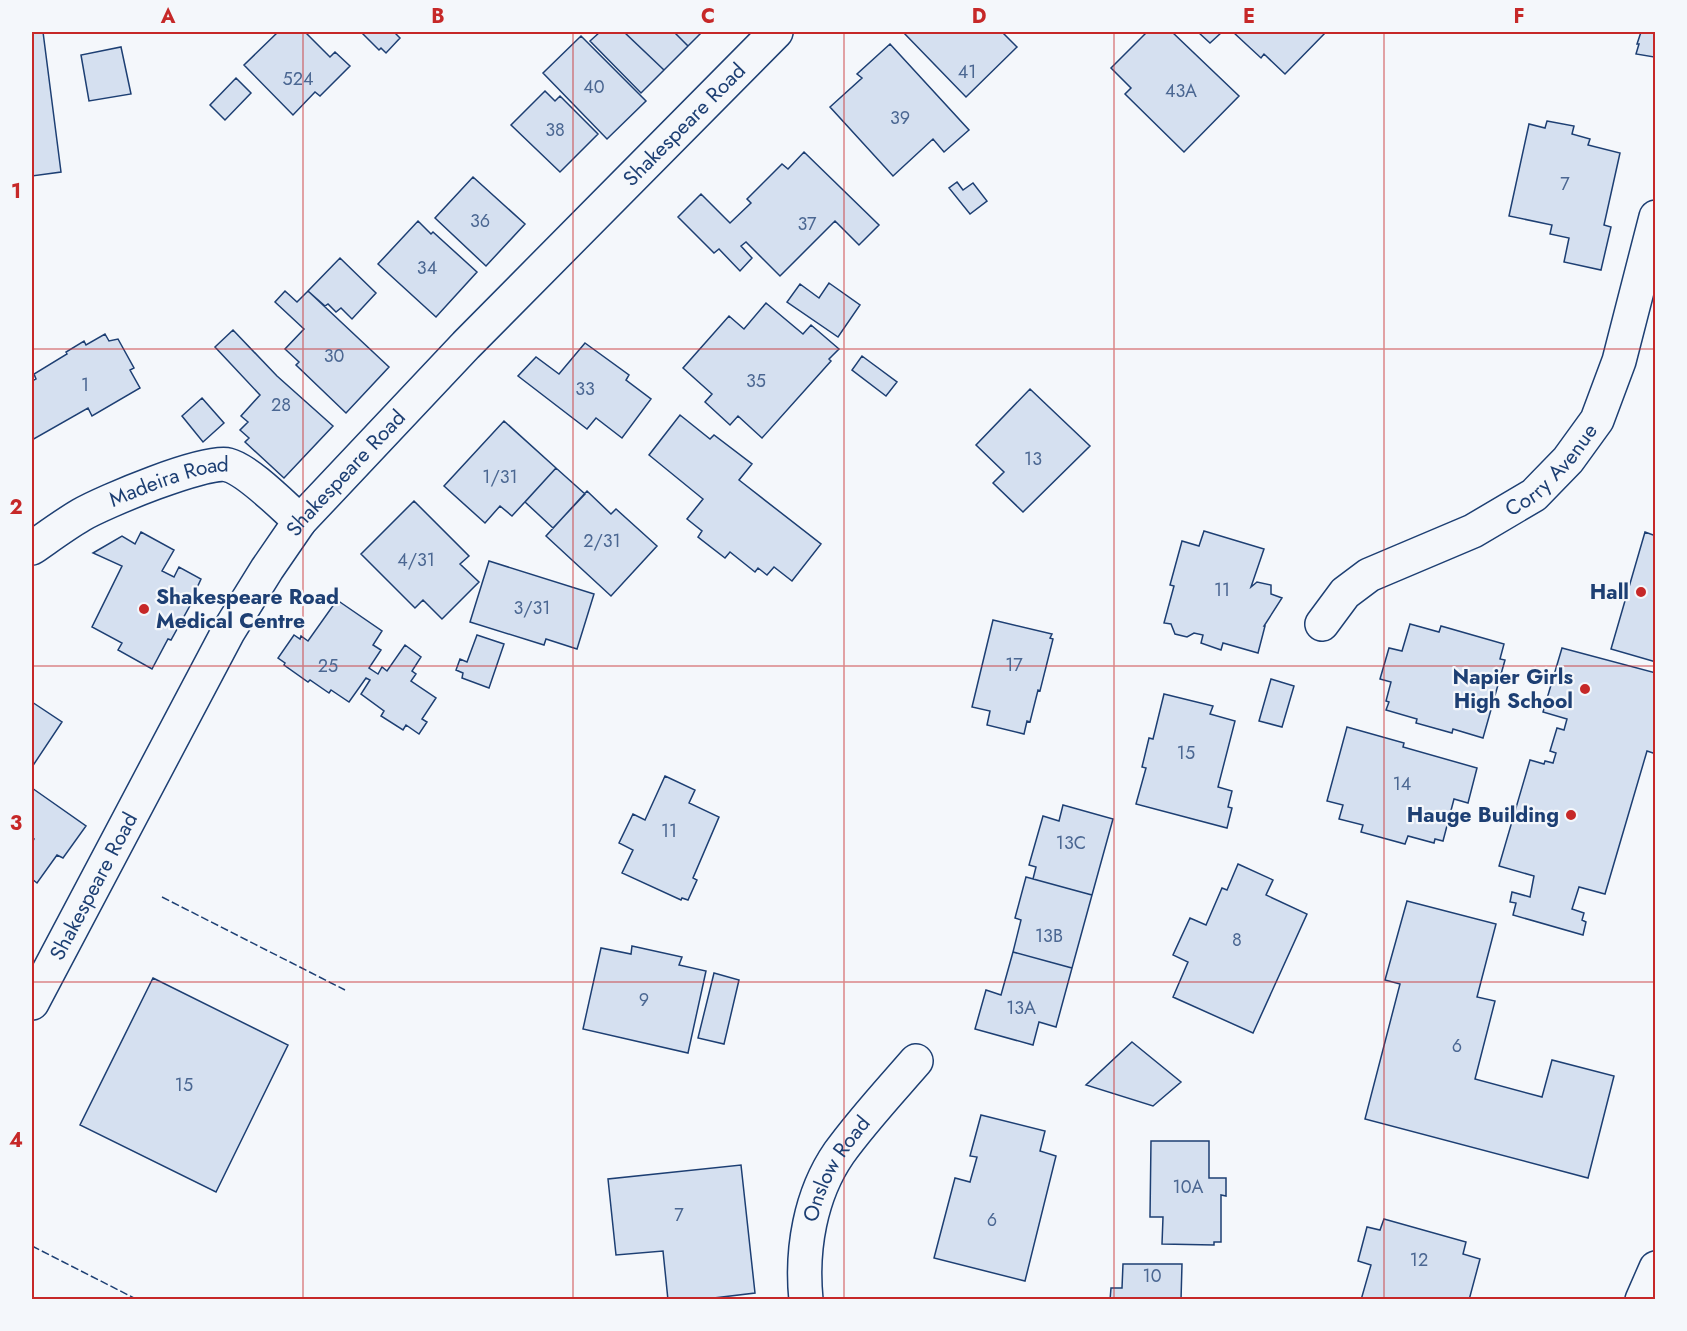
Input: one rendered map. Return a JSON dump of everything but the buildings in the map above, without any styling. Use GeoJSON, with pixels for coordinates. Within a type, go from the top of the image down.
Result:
{"type":"FeatureCollection","features":[{"type":"Feature","properties":{"kind":"street","name":"Shakespeare Road"},"geometry":{"type":"LineString","coordinates":[[32,1003],[228,632],[300,521],[466,345],[776,32]]}},
{"type":"Feature","properties":{"kind":"street","name":"Corry Avenue"},"geometry":{"type":"LineString","coordinates":[[1322,624],[1345,593],[1369,575],[1473,531],[1534,495],[1568,460],[1597,420],[1619,361],[1656,217]]}},
{"type":"Feature","properties":{"kind":"street","name":"Madeira Road"},"geometry":{"type":"LineString","coordinates":[[32,548],[82,514],[176,474],[203,466],[227,464],[242,472],[300,521]]}},
{"type":"Feature","properties":{"kind":"street","name":"Onslow Road"},"geometry":{"type":"LineString","coordinates":[[806,1299],[804,1281],[807,1235],[819,1194],[838,1155],[916,1060]]}},
{"type":"Feature","properties":{"kind":"street"},"geometry":{"type":"LineString","coordinates":[[1642,1299],[1656,1268]]}},
{"type":"Feature","properties":{"kind":"fence"},"geometry":{"type":"LineString","coordinates":[[162,897],[345,990]]}},
{"type":"Feature","properties":{"kind":"fence"},"geometry":{"type":"LineString","coordinates":[[32,1246],[138,1300]]}},
{"type":"Feature","properties":{"kind":"place","name":"Hall"},"geometry":{"type":"Point","coordinates":[1641,592]}},
{"type":"Feature","properties":{"kind":"place","name":"Shakespeare Road Medical Centre"},"geometry":{"type":"Point","coordinates":[144,609]}},
{"type":"Feature","properties":{"kind":"place","name":"Napier Girls High School"},"geometry":{"type":"Point","coordinates":[1585,689]}},
{"type":"Feature","properties":{"kind":"place","name":"Hauge Building"},"geometry":{"type":"Point","coordinates":[1571,815]}}]}
